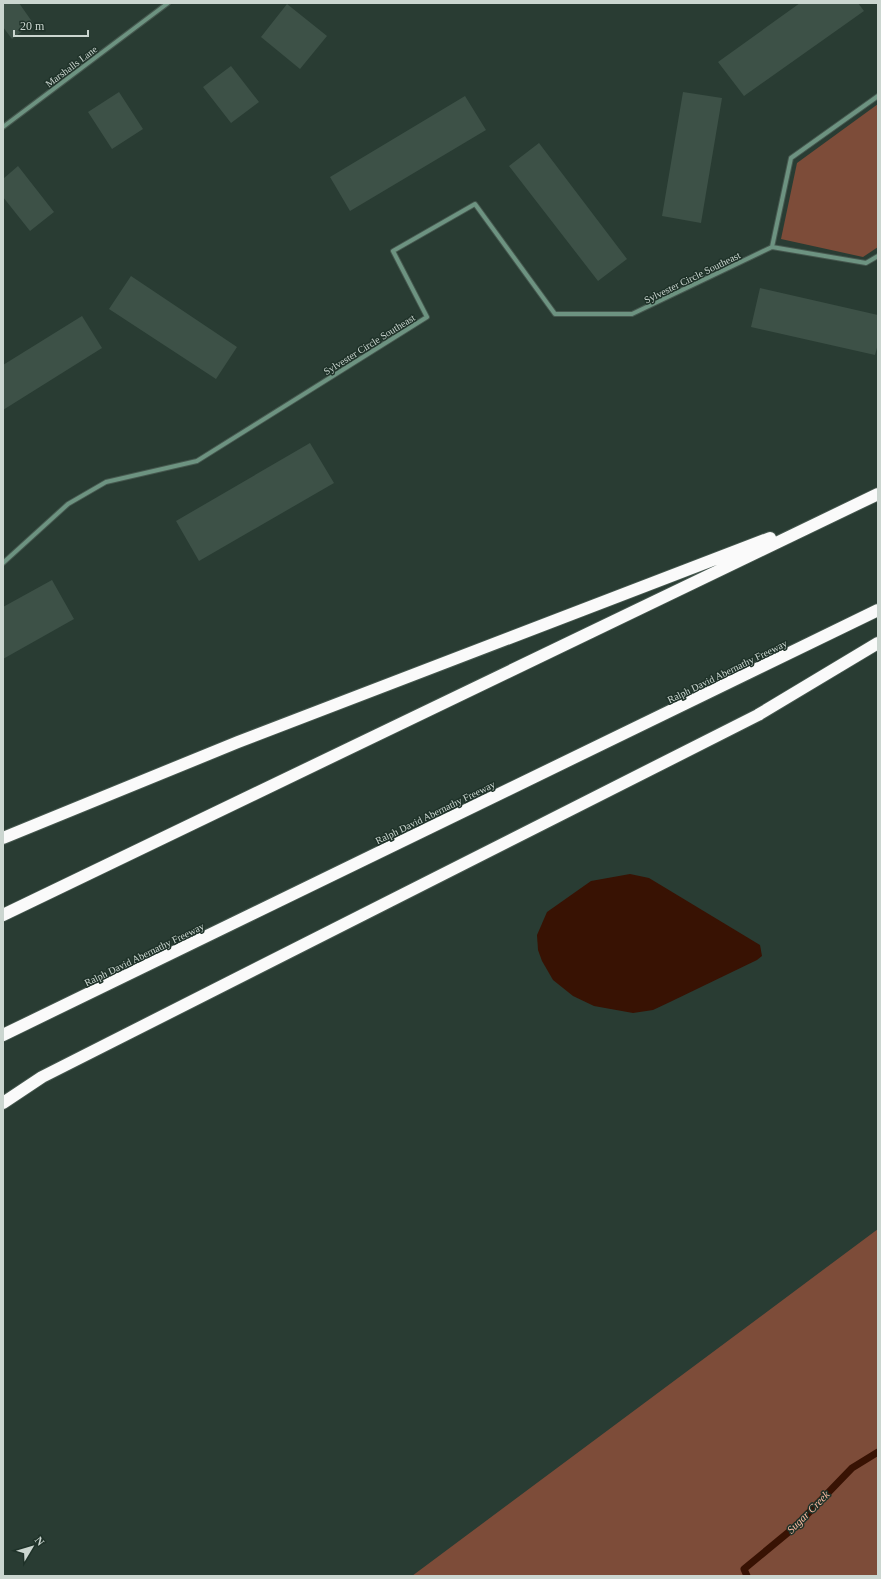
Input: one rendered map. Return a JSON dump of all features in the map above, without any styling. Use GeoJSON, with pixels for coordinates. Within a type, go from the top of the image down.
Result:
{"type":"FeatureCollection","features":[{"type":"Feature","properties":{"kind":"highway"},"geometry":{"type":"LineString","coordinates":[[3,916],[878,494]]}},
{"type":"Feature","properties":{"kind":"highway"},"geometry":{"type":"LineString","coordinates":[[3,838],[238,742],[844,510]]}},
{"type":"Feature","properties":{"kind":"highway","name":"Ralph David Abernathy Freeway"},"geometry":{"type":"LineString","coordinates":[[3,1035],[878,610]]}},
{"type":"Feature","properties":{"kind":"highway"},"geometry":{"type":"LineString","coordinates":[[3,1103],[42,1077],[758,714],[878,643]]}},
{"type":"Feature","properties":{"kind":"street","name":"Marshalls Lane"},"geometry":{"type":"LineString","coordinates":[[3,127],[168,3]]}},
{"type":"Feature","properties":{"kind":"street"},"geometry":{"type":"LineString","coordinates":[[878,96],[791,158],[772,247],[866,263],[878,256]]}},
{"type":"Feature","properties":{"kind":"street","name":"Sylvester Circle Southeast"},"geometry":{"type":"LineString","coordinates":[[3,563],[68,504],[106,482],[197,461],[427,317],[393,251],[475,204],[555,314],[632,314],[772,247]]}},
{"type":"Feature","properties":{"kind":"shaded area"},"geometry":{"type":"Polygon","coordinates":[[[878,104],[878,247],[863,257],[781,239],[797,163],[878,104]]]}},
{"type":"Feature","properties":{"kind":"shaded area"},"geometry":{"type":"Polygon","coordinates":[[[630,874],[649,878],[760,945],[762,956],[757,960],[653,1010],[633,1013],[594,1006],[573,996],[553,980],[542,961],[538,950],[537,935],[547,912],[591,881],[630,874]]]}},
{"type":"Feature","properties":{"kind":"shaded area"},"geometry":{"type":"Polygon","coordinates":[[[878,1229],[878,1576],[412,1576],[878,1229]]]}},
{"type":"Feature","properties":{"kind":"building"},"geometry":{"type":"Polygon","coordinates":[[[3,3],[19,3],[33,23],[12,39],[3,27],[3,3]]]}},
{"type":"Feature","properties":{"kind":"building"},"geometry":{"type":"Polygon","coordinates":[[[800,3],[858,3],[864,11],[744,96],[718,62],[800,3]]]}},
{"type":"Feature","properties":{"kind":"building"},"geometry":{"type":"Polygon","coordinates":[[[287,4],[327,36],[300,69],[261,37],[287,4]]]}},
{"type":"Feature","properties":{"kind":"building"},"geometry":{"type":"Polygon","coordinates":[[[231,66],[259,102],[231,123],[203,87],[231,66]]]}},
{"type":"Feature","properties":{"kind":"building"},"geometry":{"type":"Polygon","coordinates":[[[119,92],[143,129],[112,149],[88,112],[119,92]]]}},
{"type":"Feature","properties":{"kind":"building"},"geometry":{"type":"Polygon","coordinates":[[[683,92],[722,98],[701,223],[662,216],[683,92]]]}},
{"type":"Feature","properties":{"kind":"building"},"geometry":{"type":"Polygon","coordinates":[[[465,96],[486,130],[350,211],[330,177],[465,96]]]}},
{"type":"Feature","properties":{"kind":"building"},"geometry":{"type":"Polygon","coordinates":[[[539,143],[627,259],[598,281],[509,166],[539,143]]]}},
{"type":"Feature","properties":{"kind":"building"},"geometry":{"type":"Polygon","coordinates":[[[18,166],[54,212],[30,231],[3,197],[3,179],[18,166]]]}},
{"type":"Feature","properties":{"kind":"building"},"geometry":{"type":"Polygon","coordinates":[[[131,276],[237,347],[216,379],[109,309],[131,276]]]}},
{"type":"Feature","properties":{"kind":"building"},"geometry":{"type":"Polygon","coordinates":[[[760,288],[878,315],[878,344],[875,355],[751,327],[760,288]]]}},
{"type":"Feature","properties":{"kind":"building"},"geometry":{"type":"Polygon","coordinates":[[[82,316],[102,348],[3,410],[3,365],[82,316]]]}},
{"type":"Feature","properties":{"kind":"building"},"geometry":{"type":"Polygon","coordinates":[[[310,443],[334,483],[199,561],[176,521],[310,443]]]}},
{"type":"Feature","properties":{"kind":"building"},"geometry":{"type":"Polygon","coordinates":[[[52,580],[74,619],[3,659],[3,607],[52,580]]]}},
{"type":"Feature","properties":{"kind":"waterway","name":"Sugar Creek"},"geometry":{"type":"LineString","coordinates":[[747,1576],[744,1569],[796,1526],[852,1468],[878,1452]]}}]}
